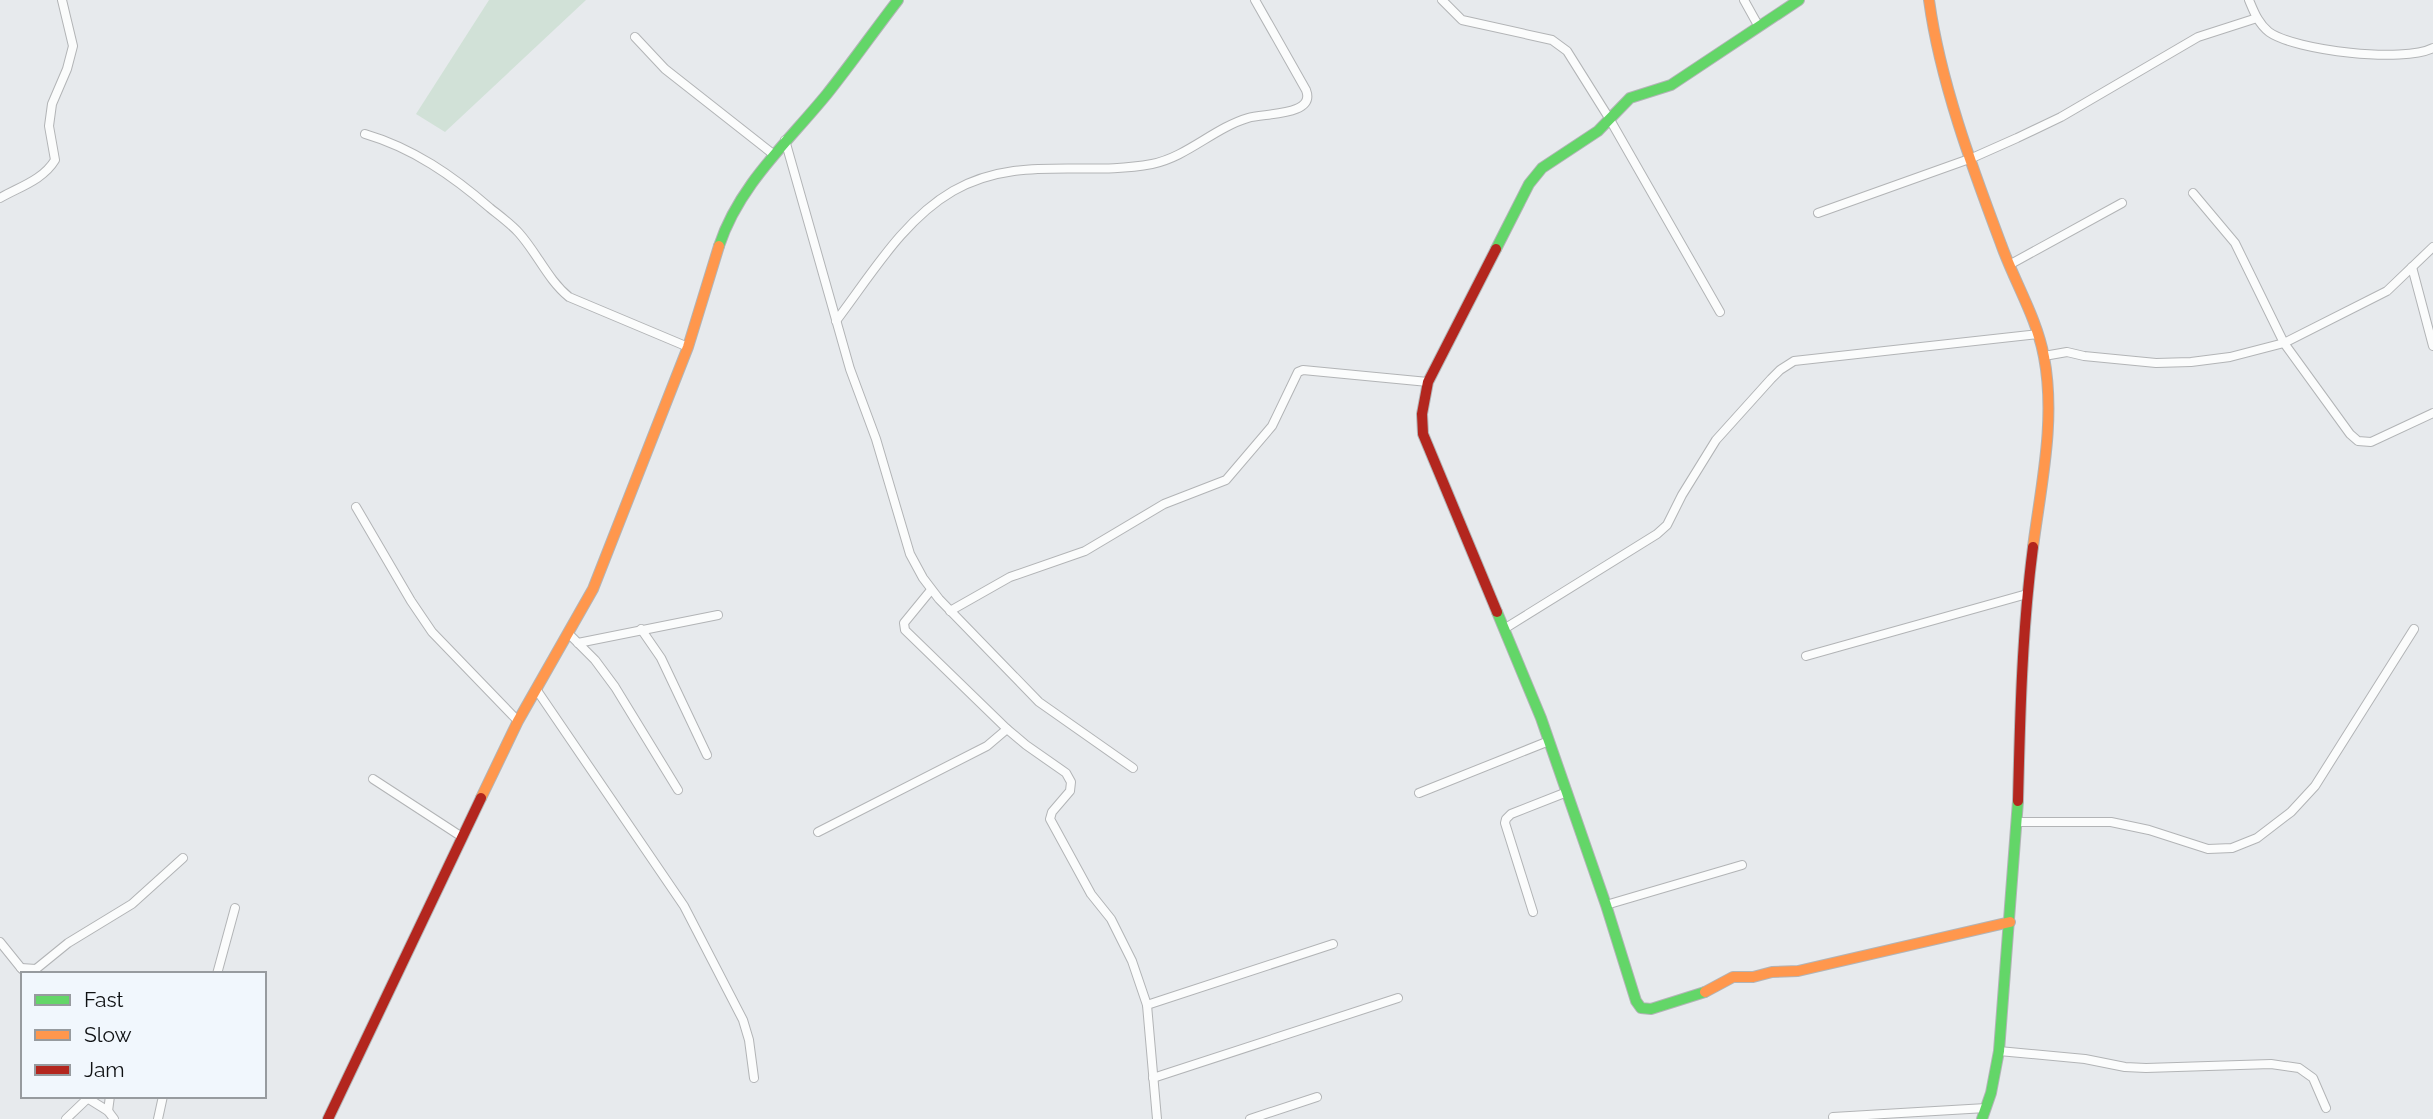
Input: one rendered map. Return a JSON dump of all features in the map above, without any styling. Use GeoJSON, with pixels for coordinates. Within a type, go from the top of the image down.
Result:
{"type":"FeatureCollection","features":[{"type":"Feature","properties":{"kind":"street"},"geometry":{"type":"LineString","coordinates":[[0,198],[31,182],[48,170],[55,160],[49,126],[52,104],[67,69],[73,46],[62,0]]}},
{"type":"Feature","properties":{"kind":"street"},"geometry":{"type":"LineString","coordinates":[[328,1119],[518,721],[569,634],[610,548],[688,347],[721,241],[737,203],[773,154],[826,95],[898,0]]}},
{"type":"Feature","properties":{"kind":"street"},"geometry":{"type":"LineString","coordinates":[[836,321],[904,232],[928,207],[975,179],[1016,169],[1133,167],[1156,163],[1179,154],[1233,123],[1250,117],[1294,110],[1306,103],[1306,90],[1255,0]]}},
{"type":"Feature","properties":{"kind":"street"},"geometry":{"type":"LineString","coordinates":[[1442,0],[1462,20],[1552,40],[1567,51],[1609,118],[1720,312]]}},
{"type":"Feature","properties":{"kind":"street"},"geometry":{"type":"LineString","coordinates":[[1744,0],[1759,27]]}},
{"type":"Feature","properties":{"kind":"street"},"geometry":{"type":"LineString","coordinates":[[1799,0],[1671,85],[1630,98],[1598,131],[1542,168],[1529,184],[1428,382],[1420,419],[1423,434],[1549,741],[1636,1001],[1641,1008],[1651,1009],[1704,992],[1732,978],[1798,971],[2010,922]]}},
{"type":"Feature","properties":{"kind":"street"},"geometry":{"type":"LineString","coordinates":[[1833,1116],[1984,1114],[1999,1051],[2017,822],[2027,594],[2048,428],[2048,386],[2038,334],[2009,265],[1948,89],[1933,30],[1929,0]]}},
{"type":"Feature","properties":{"kind":"street"},"geometry":{"type":"LineString","coordinates":[[2249,0],[2257,18],[2272,33],[2286,40],[2319,49],[2406,53],[2433,48]]}},
{"type":"Feature","properties":{"kind":"street"},"geometry":{"type":"LineString","coordinates":[[1818,212],[1972,158],[2061,117],[2198,37],[2257,18]]}},
{"type":"Feature","properties":{"kind":"street"},"geometry":{"type":"LineString","coordinates":[[635,37],[673,76],[773,154]]}},
{"type":"Feature","properties":{"kind":"street"},"geometry":{"type":"LineString","coordinates":[[365,134],[381,138],[428,160],[466,187],[517,231],[560,290],[569,297],[688,347]]}},
{"type":"Feature","properties":{"kind":"street"},"geometry":{"type":"LineString","coordinates":[[785,140],[850,369],[876,439],[910,554],[931,590],[1039,702],[1133,768]]}},
{"type":"Feature","properties":{"kind":"street"},"geometry":{"type":"LineString","coordinates":[[2193,193],[2235,243],[2284,343],[2350,434],[2364,443],[2379,439],[2433,413]]}},
{"type":"Feature","properties":{"kind":"street"},"geometry":{"type":"LineString","coordinates":[[2009,265],[2122,203]]}},
{"type":"Feature","properties":{"kind":"street"},"geometry":{"type":"LineString","coordinates":[[2044,356],[2067,352],[2156,363],[2191,362],[2230,357],[2284,343],[2372,301],[2387,291],[2433,247]]}},
{"type":"Feature","properties":{"kind":"street"},"geometry":{"type":"LineString","coordinates":[[2412,267],[2433,346]]}},
{"type":"Feature","properties":{"kind":"street"},"geometry":{"type":"LineString","coordinates":[[1504,629],[1657,534],[1667,525],[1716,440],[1771,379],[1794,361],[2038,334]]}},
{"type":"Feature","properties":{"kind":"street"},"geometry":{"type":"LineString","coordinates":[[950,611],[1010,578],[1084,551],[1164,504],[1226,480],[1272,426],[1298,372],[1303,370],[1428,382]]}},
{"type":"Feature","properties":{"kind":"street"},"geometry":{"type":"LineString","coordinates":[[356,507],[432,632],[518,721]]}},
{"type":"Feature","properties":{"kind":"street"},"geometry":{"type":"LineString","coordinates":[[931,590],[907,617],[905,630],[1007,729],[1066,773],[1071,782],[1070,791],[1052,812],[1050,819],[1091,894],[1111,919],[1132,961],[1147,1004],[1157,1119]]}},
{"type":"Feature","properties":{"kind":"street"},"geometry":{"type":"LineString","coordinates":[[1806,656],[2027,594]]}},
{"type":"Feature","properties":{"kind":"street"},"geometry":{"type":"LineString","coordinates":[[578,643],[718,615]]}},
{"type":"Feature","properties":{"kind":"street"},"geometry":{"type":"LineString","coordinates":[[641,629],[661,658],[707,754]]}},
{"type":"Feature","properties":{"kind":"street"},"geometry":{"type":"LineString","coordinates":[[2017,822],[2111,822],[2149,830],[2208,849],[2232,848],[2257,838],[2291,812],[2315,786],[2414,629]]}},
{"type":"Feature","properties":{"kind":"street"},"geometry":{"type":"LineString","coordinates":[[569,634],[595,660],[615,687],[678,790]]}},
{"type":"Feature","properties":{"kind":"street"},"geometry":{"type":"LineString","coordinates":[[537,689],[684,906],[743,1020],[749,1040],[754,1077]]}},
{"type":"Feature","properties":{"kind":"street"},"geometry":{"type":"LineString","coordinates":[[818,832],[987,746],[1007,729]]}},
{"type":"Feature","properties":{"kind":"street"},"geometry":{"type":"LineString","coordinates":[[1419,793],[1549,741]]}},
{"type":"Feature","properties":{"kind":"street"},"geometry":{"type":"LineString","coordinates":[[373,779],[462,837]]}},
{"type":"Feature","properties":{"kind":"street"},"geometry":{"type":"LineString","coordinates":[[1533,912],[1505,823],[1506,818],[1566,792]]}},
{"type":"Feature","properties":{"kind":"street"},"geometry":{"type":"LineString","coordinates":[[0,942],[24,971],[36,969],[68,943],[132,904],[183,858]]}},
{"type":"Feature","properties":{"kind":"street"},"geometry":{"type":"LineString","coordinates":[[1606,905],[1742,864]]}},
{"type":"Feature","properties":{"kind":"street"},"geometry":{"type":"LineString","coordinates":[[219,972],[235,908]]}},
{"type":"Feature","properties":{"kind":"street"},"geometry":{"type":"LineString","coordinates":[[1147,1004],[1333,944]]}},
{"type":"Feature","properties":{"kind":"street"},"geometry":{"type":"LineString","coordinates":[[1153,1078],[1398,998]]}},
{"type":"Feature","properties":{"kind":"street"},"geometry":{"type":"LineString","coordinates":[[1999,1051],[2085,1059],[2125,1067],[2271,1064],[2300,1068],[2313,1078],[2326,1108]]}},
{"type":"Feature","properties":{"kind":"street"},"geometry":{"type":"LineString","coordinates":[[1250,1119],[1317,1097]]}},
{"type":"Feature","properties":{"kind":"street"},"geometry":{"type":"LineString","coordinates":[[66,1119],[85,1098],[108,1111],[114,1119]]}},
{"type":"Feature","properties":{"kind":"street"},"geometry":{"type":"LineString","coordinates":[[108,1111],[110,1098]]}},
{"type":"Feature","properties":{"kind":"street"},"geometry":{"type":"LineString","coordinates":[[158,1119],[163,1098]]}},
{"type":"Feature","properties":{"kind":"shaded area"},"geometry":{"type":"Polygon","coordinates":[[[489,0],[586,0],[445,132],[416,114],[489,0]]]}},
{"type":"Feature","properties":{"kind":"traffic: fast"},"geometry":{"type":"LineString","coordinates":[[719,246],[751,184],[827,94],[898,0]]}},
{"type":"Feature","properties":{"kind":"traffic: fast"},"geometry":{"type":"LineString","coordinates":[[1496,249],[1529,184],[1542,168],[1598,131],[1630,98],[1671,85],[1799,0]]}},
{"type":"Feature","properties":{"kind":"traffic: fast"},"geometry":{"type":"LineString","coordinates":[[1497,612],[1541,718],[1606,905],[1636,1001],[1641,1008],[1651,1009],[1705,992]]}},
{"type":"Feature","properties":{"kind":"traffic: fast"},"geometry":{"type":"LineString","coordinates":[[1982,1119],[1991,1093],[1999,1051],[2018,801]]}},
{"type":"Feature","properties":{"kind":"traffic: slow"},"geometry":{"type":"LineString","coordinates":[[1929,0],[1941,61],[1958,124],[2001,244],[2036,328],[2044,357],[2048,428],[2033,547]]}},
{"type":"Feature","properties":{"kind":"traffic: slow"},"geometry":{"type":"LineString","coordinates":[[481,798],[518,721],[593,589],[688,347],[719,246]]}},
{"type":"Feature","properties":{"kind":"traffic: slow"},"geometry":{"type":"LineString","coordinates":[[1705,992],[1733,977],[1798,971],[2010,922]]}},
{"type":"Feature","properties":{"kind":"traffic: jam"},"geometry":{"type":"LineString","coordinates":[[1496,249],[1428,382],[1422,414],[1423,434],[1497,612]]}},
{"type":"Feature","properties":{"kind":"traffic: jam"},"geometry":{"type":"LineString","coordinates":[[2018,801],[2024,642],[2033,547]]}},
{"type":"Feature","properties":{"kind":"traffic: jam"},"geometry":{"type":"LineString","coordinates":[[328,1119],[481,798]]}}]}
